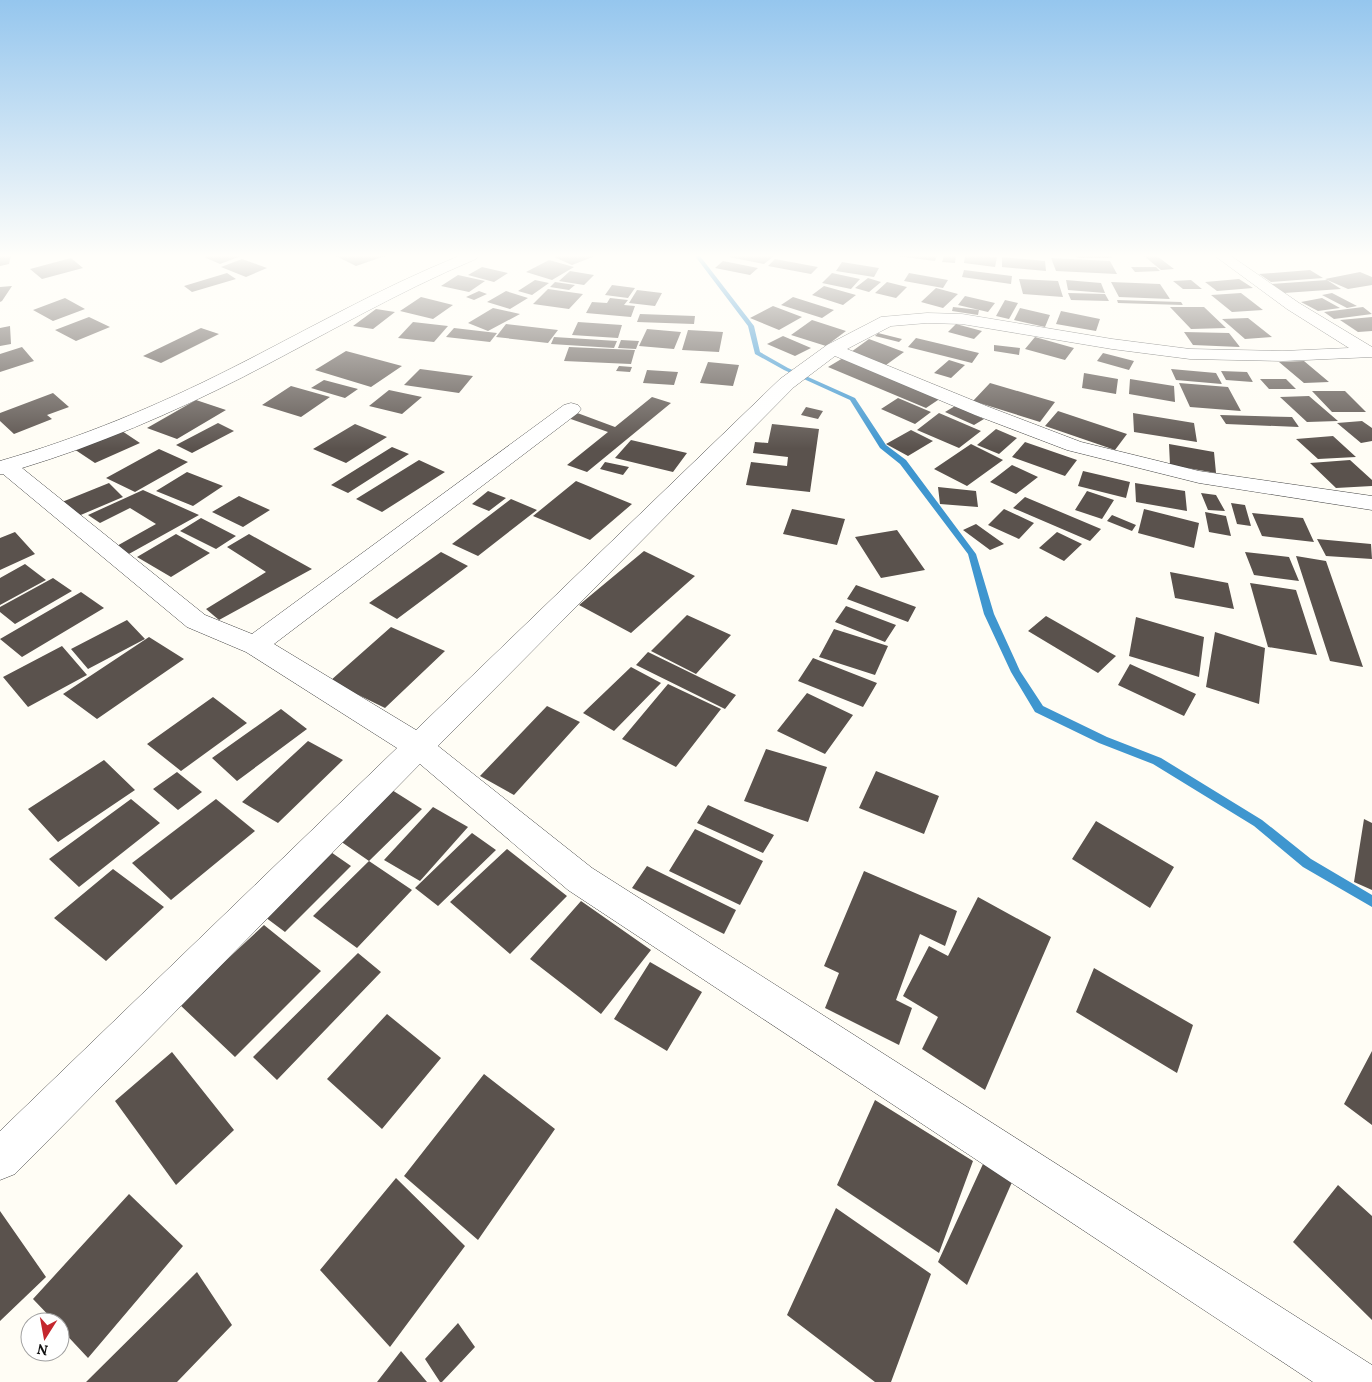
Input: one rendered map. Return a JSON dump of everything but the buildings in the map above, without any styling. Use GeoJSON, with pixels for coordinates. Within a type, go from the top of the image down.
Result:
{"type":"FeatureCollection","features":[{"type":"Feature","properties":{"kind":"street"},"geometry":{"type":"LineString","coordinates":[[4,468],[101,433],[204,389],[335,320]]}},
{"type":"Feature","properties":{"kind":"street"},"geometry":{"type":"LineString","coordinates":[[0,1159],[787,383],[834,349],[887,321],[894,320]]}},
{"type":"Feature","properties":{"kind":"street"},"geometry":{"type":"LineString","coordinates":[[971,320],[1112,344],[1190,354],[1283,356],[1370,352]]}},
{"type":"Feature","properties":{"kind":"street"},"geometry":{"type":"LineString","coordinates":[[1317,320],[1370,352]]}},
{"type":"Feature","properties":{"kind":"street"},"geometry":{"type":"LineString","coordinates":[[834,349],[982,411],[1074,446],[1199,477],[1372,503]]}},
{"type":"Feature","properties":{"kind":"street"},"geometry":{"type":"LineString","coordinates":[[255,645],[571,409]]}},
{"type":"Feature","properties":{"kind":"street"},"geometry":{"type":"LineString","coordinates":[[4,468],[196,621],[255,645],[419,747],[580,879],[1355,1382]]}},
{"type":"Feature","properties":{"kind":"waterway"},"geometry":{"type":"LineString","coordinates":[[747,320],[751,326],[757,353],[786,369],[853,399],[883,446],[903,462],[972,554],[989,614],[1016,672],[1039,709],[1103,740],[1157,761],[1258,823],[1307,863],[1372,901]]}}]}
